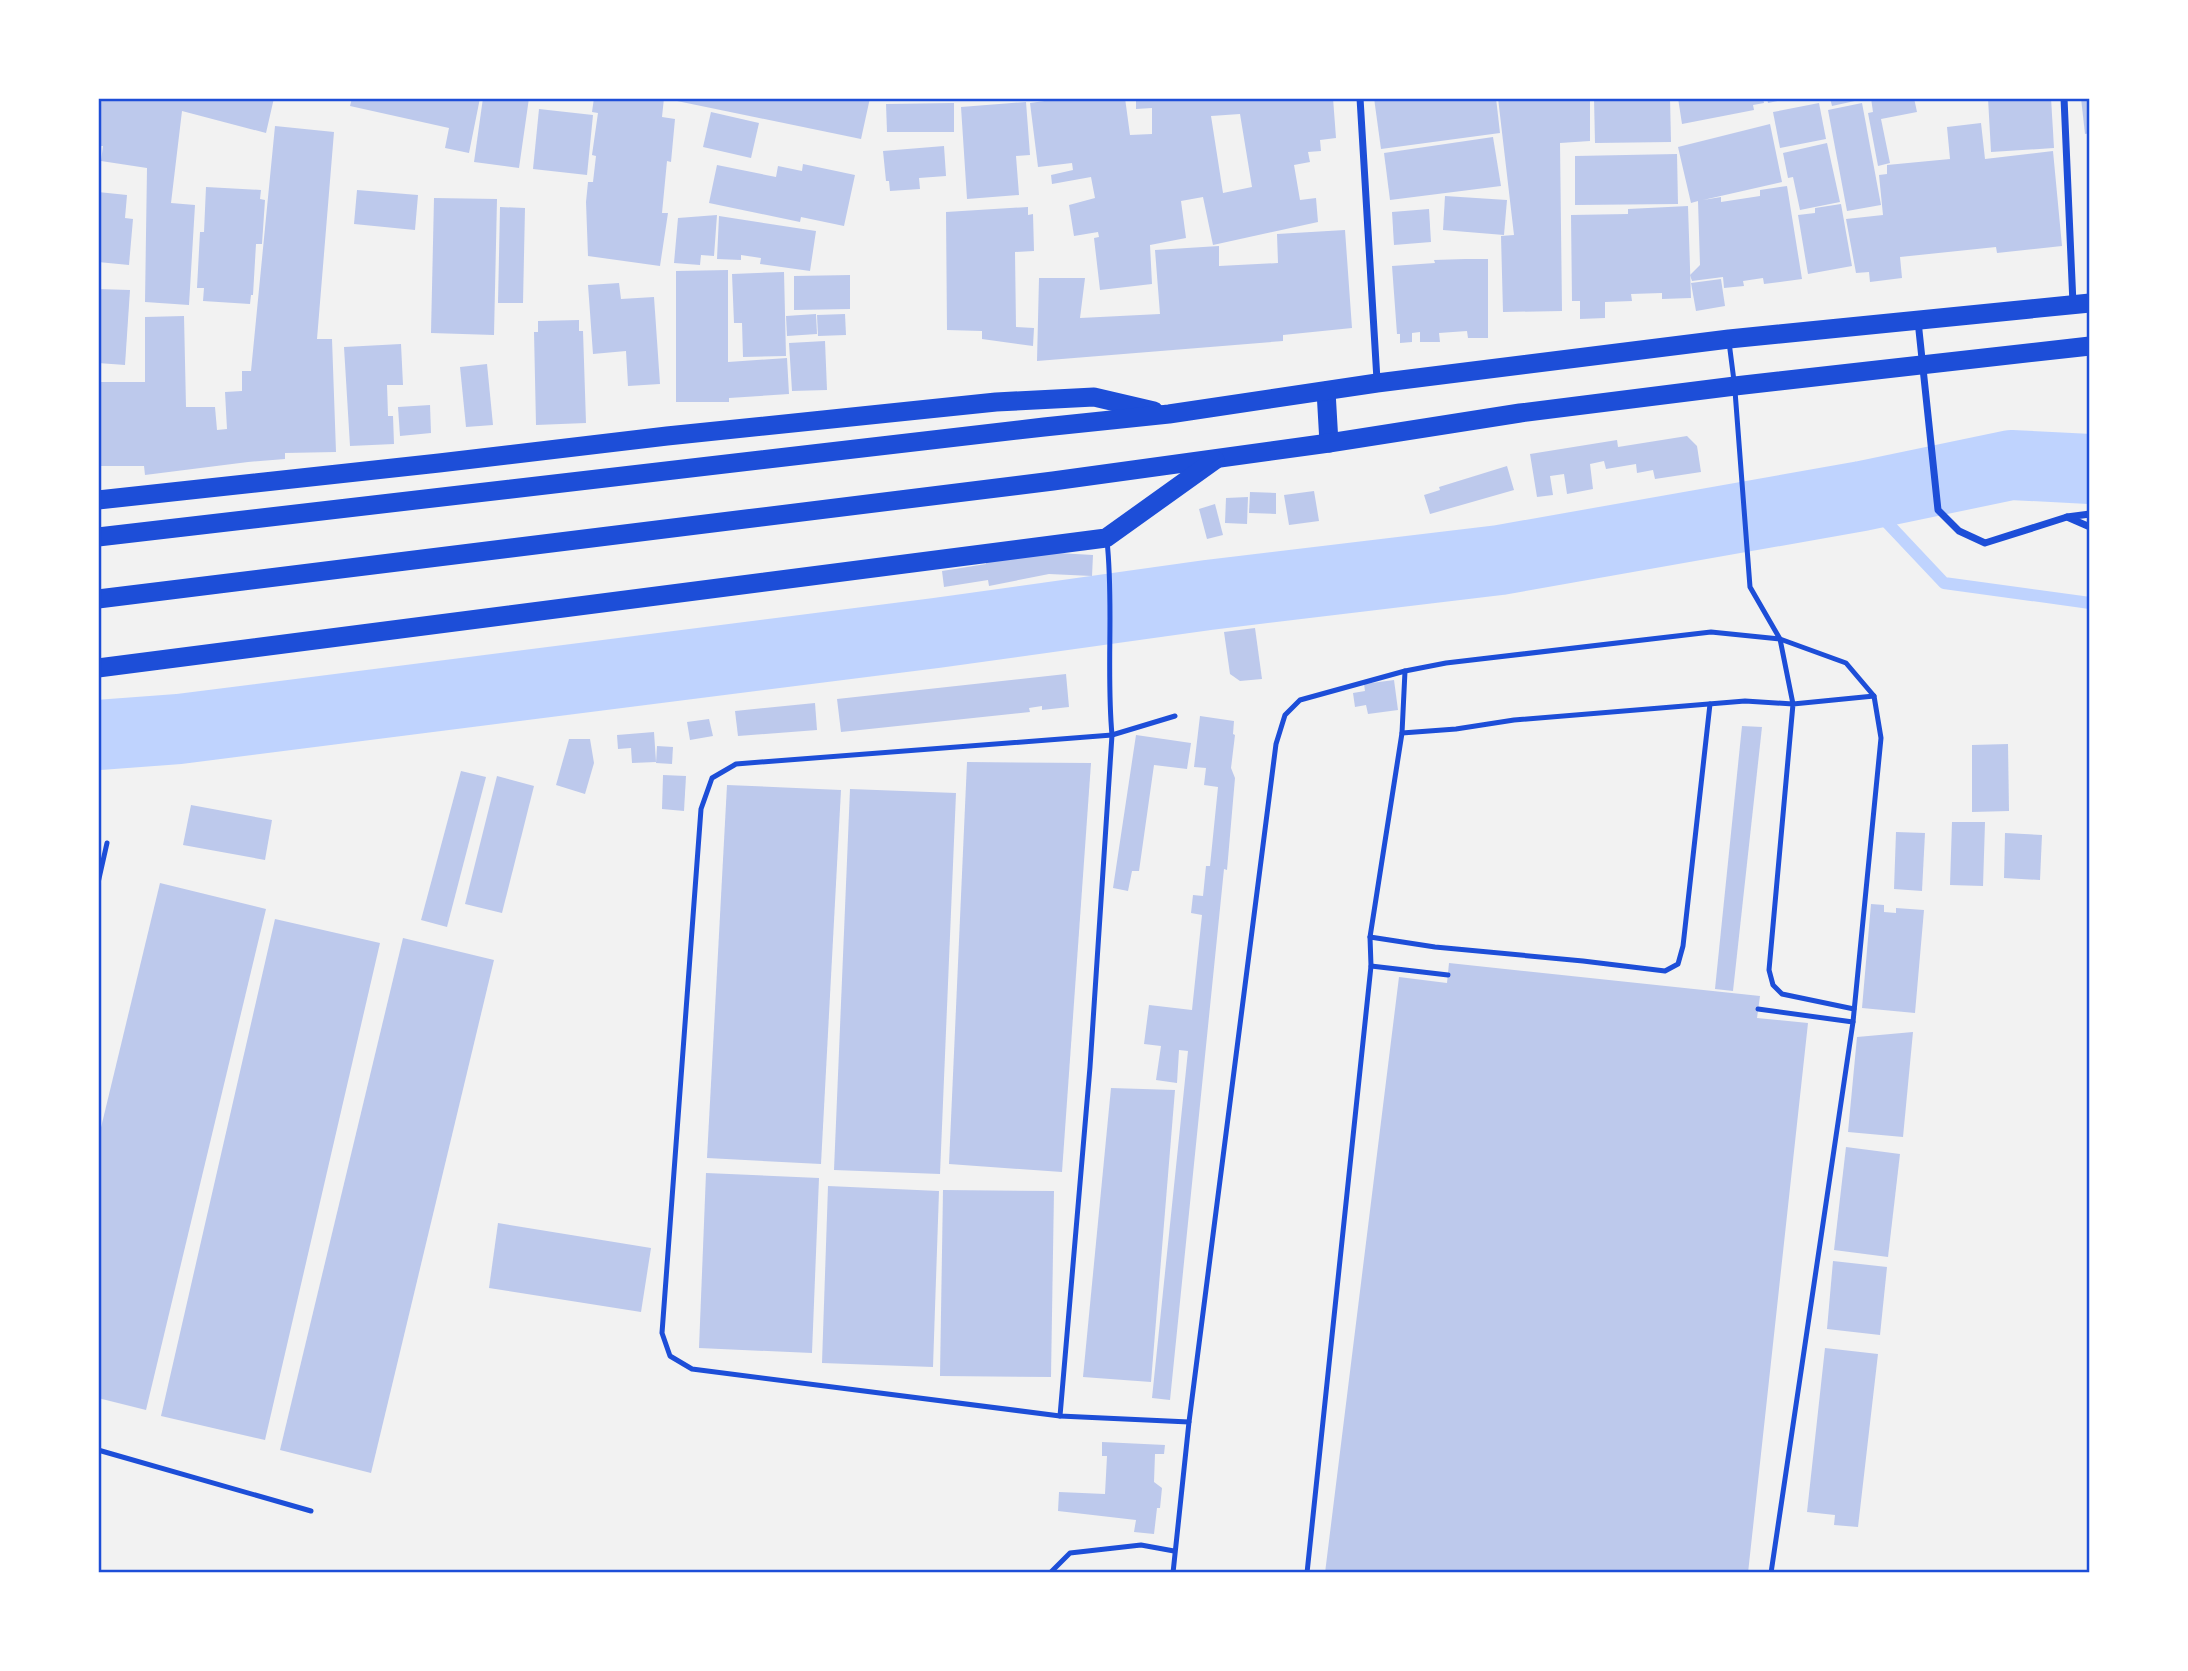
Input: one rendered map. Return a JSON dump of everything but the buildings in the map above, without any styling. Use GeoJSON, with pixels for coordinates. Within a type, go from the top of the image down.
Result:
{"type":"FeatureCollection","features":[{"type":"Feature","properties":{"kind":"highway"},"geometry":{"type":"LineString","coordinates":[[98,537],[1169,414],[1377,383],[1729,339],[2082,304]]}},
{"type":"Feature","properties":{"kind":"highway"},"geometry":{"type":"LineString","coordinates":[[98,599],[1053,481],[1329,443],[1520,413],[2090,346]]}},
{"type":"Feature","properties":{"kind":"highway"},"geometry":{"type":"LineString","coordinates":[[1326,391],[1329,443]]}},
{"type":"Feature","properties":{"kind":"highway"},"geometry":{"type":"LineString","coordinates":[[98,500],[996,402],[1094,397],[1169,414]]}},
{"type":"Feature","properties":{"kind":"highway"},"geometry":{"type":"LineString","coordinates":[[98,667],[1106,537],[1218,457]]}},
{"type":"Feature","properties":{"kind":"street"},"geometry":{"type":"LineString","coordinates":[[1360,98],[1377,383]]}},
{"type":"Feature","properties":{"kind":"street"},"geometry":{"type":"LineString","coordinates":[[2064,98],[2082,304]]}},
{"type":"Feature","properties":{"kind":"street"},"geometry":{"type":"LineString","coordinates":[[1918,319],[1938,510],[1959,531],[1985,543],[2067,517],[2090,514]]}},
{"type":"Feature","properties":{"kind":"street"},"geometry":{"type":"LineString","coordinates":[[2067,517],[2090,527]]}},
{"type":"Feature","properties":{"kind":"lane"},"geometry":{"type":"LineString","coordinates":[[1729,339],[1750,587],[1780,639],[1793,704],[1769,970],[1773,985],[1782,994],[1854,1009]]}},
{"type":"Feature","properties":{"kind":"lane"},"geometry":{"type":"LineString","coordinates":[[1060,1416],[1090,1067],[1112,735],[1109,691],[1110,568],[1106,537]]}},
{"type":"Feature","properties":{"kind":"lane"},"geometry":{"type":"LineString","coordinates":[[1173,1573],[1189,1422],[1276,744],[1285,715],[1300,700],[1405,671],[1446,663],[1711,632],[1780,639],[1846,663],[1874,696],[1881,738],[1853,1022],[1771,1573]]}},
{"type":"Feature","properties":{"kind":"lane"},"geometry":{"type":"LineString","coordinates":[[1307,1573],[1371,966],[1370,937],[1402,733],[1405,671]]}},
{"type":"Feature","properties":{"kind":"lane"},"geometry":{"type":"LineString","coordinates":[[1402,733],[1456,729],[1514,720],[1710,704],[1752,701],[1793,704],[1874,696]]}},
{"type":"Feature","properties":{"kind":"lane"},"geometry":{"type":"LineString","coordinates":[[1370,937],[1435,947],[1665,971],[1678,964],[1683,946],[1710,704]]}},
{"type":"Feature","properties":{"kind":"lane"},"geometry":{"type":"LineString","coordinates":[[1175,716],[1112,735],[736,764],[712,778],[701,809],[662,1333],[670,1356],[692,1369],[1060,1416],[1189,1422]]}},
{"type":"Feature","properties":{"kind":"lane"},"geometry":{"type":"LineString","coordinates":[[98,883],[107,843]]}},
{"type":"Feature","properties":{"kind":"lane"},"geometry":{"type":"LineString","coordinates":[[1371,966],[1448,975]]}},
{"type":"Feature","properties":{"kind":"lane"},"geometry":{"type":"LineString","coordinates":[[1758,1009],[1853,1022]]}},
{"type":"Feature","properties":{"kind":"lane"},"geometry":{"type":"LineString","coordinates":[[98,1450],[311,1511]]}},
{"type":"Feature","properties":{"kind":"lane"},"geometry":{"type":"LineString","coordinates":[[1050,1573],[1070,1553],[1141,1545],[1174,1551]]}},
{"type":"Feature","properties":{"kind":"waterway"},"geometry":{"type":"LineString","coordinates":[[98,735],[179,729],[936,633],[1208,595],[1500,560],[1862,496],[2011,465],[2090,469]]}},
{"type":"Feature","properties":{"kind":"waterway"},"geometry":{"type":"LineString","coordinates":[[1862,496],[1944,583],[2090,603]]}}]}
